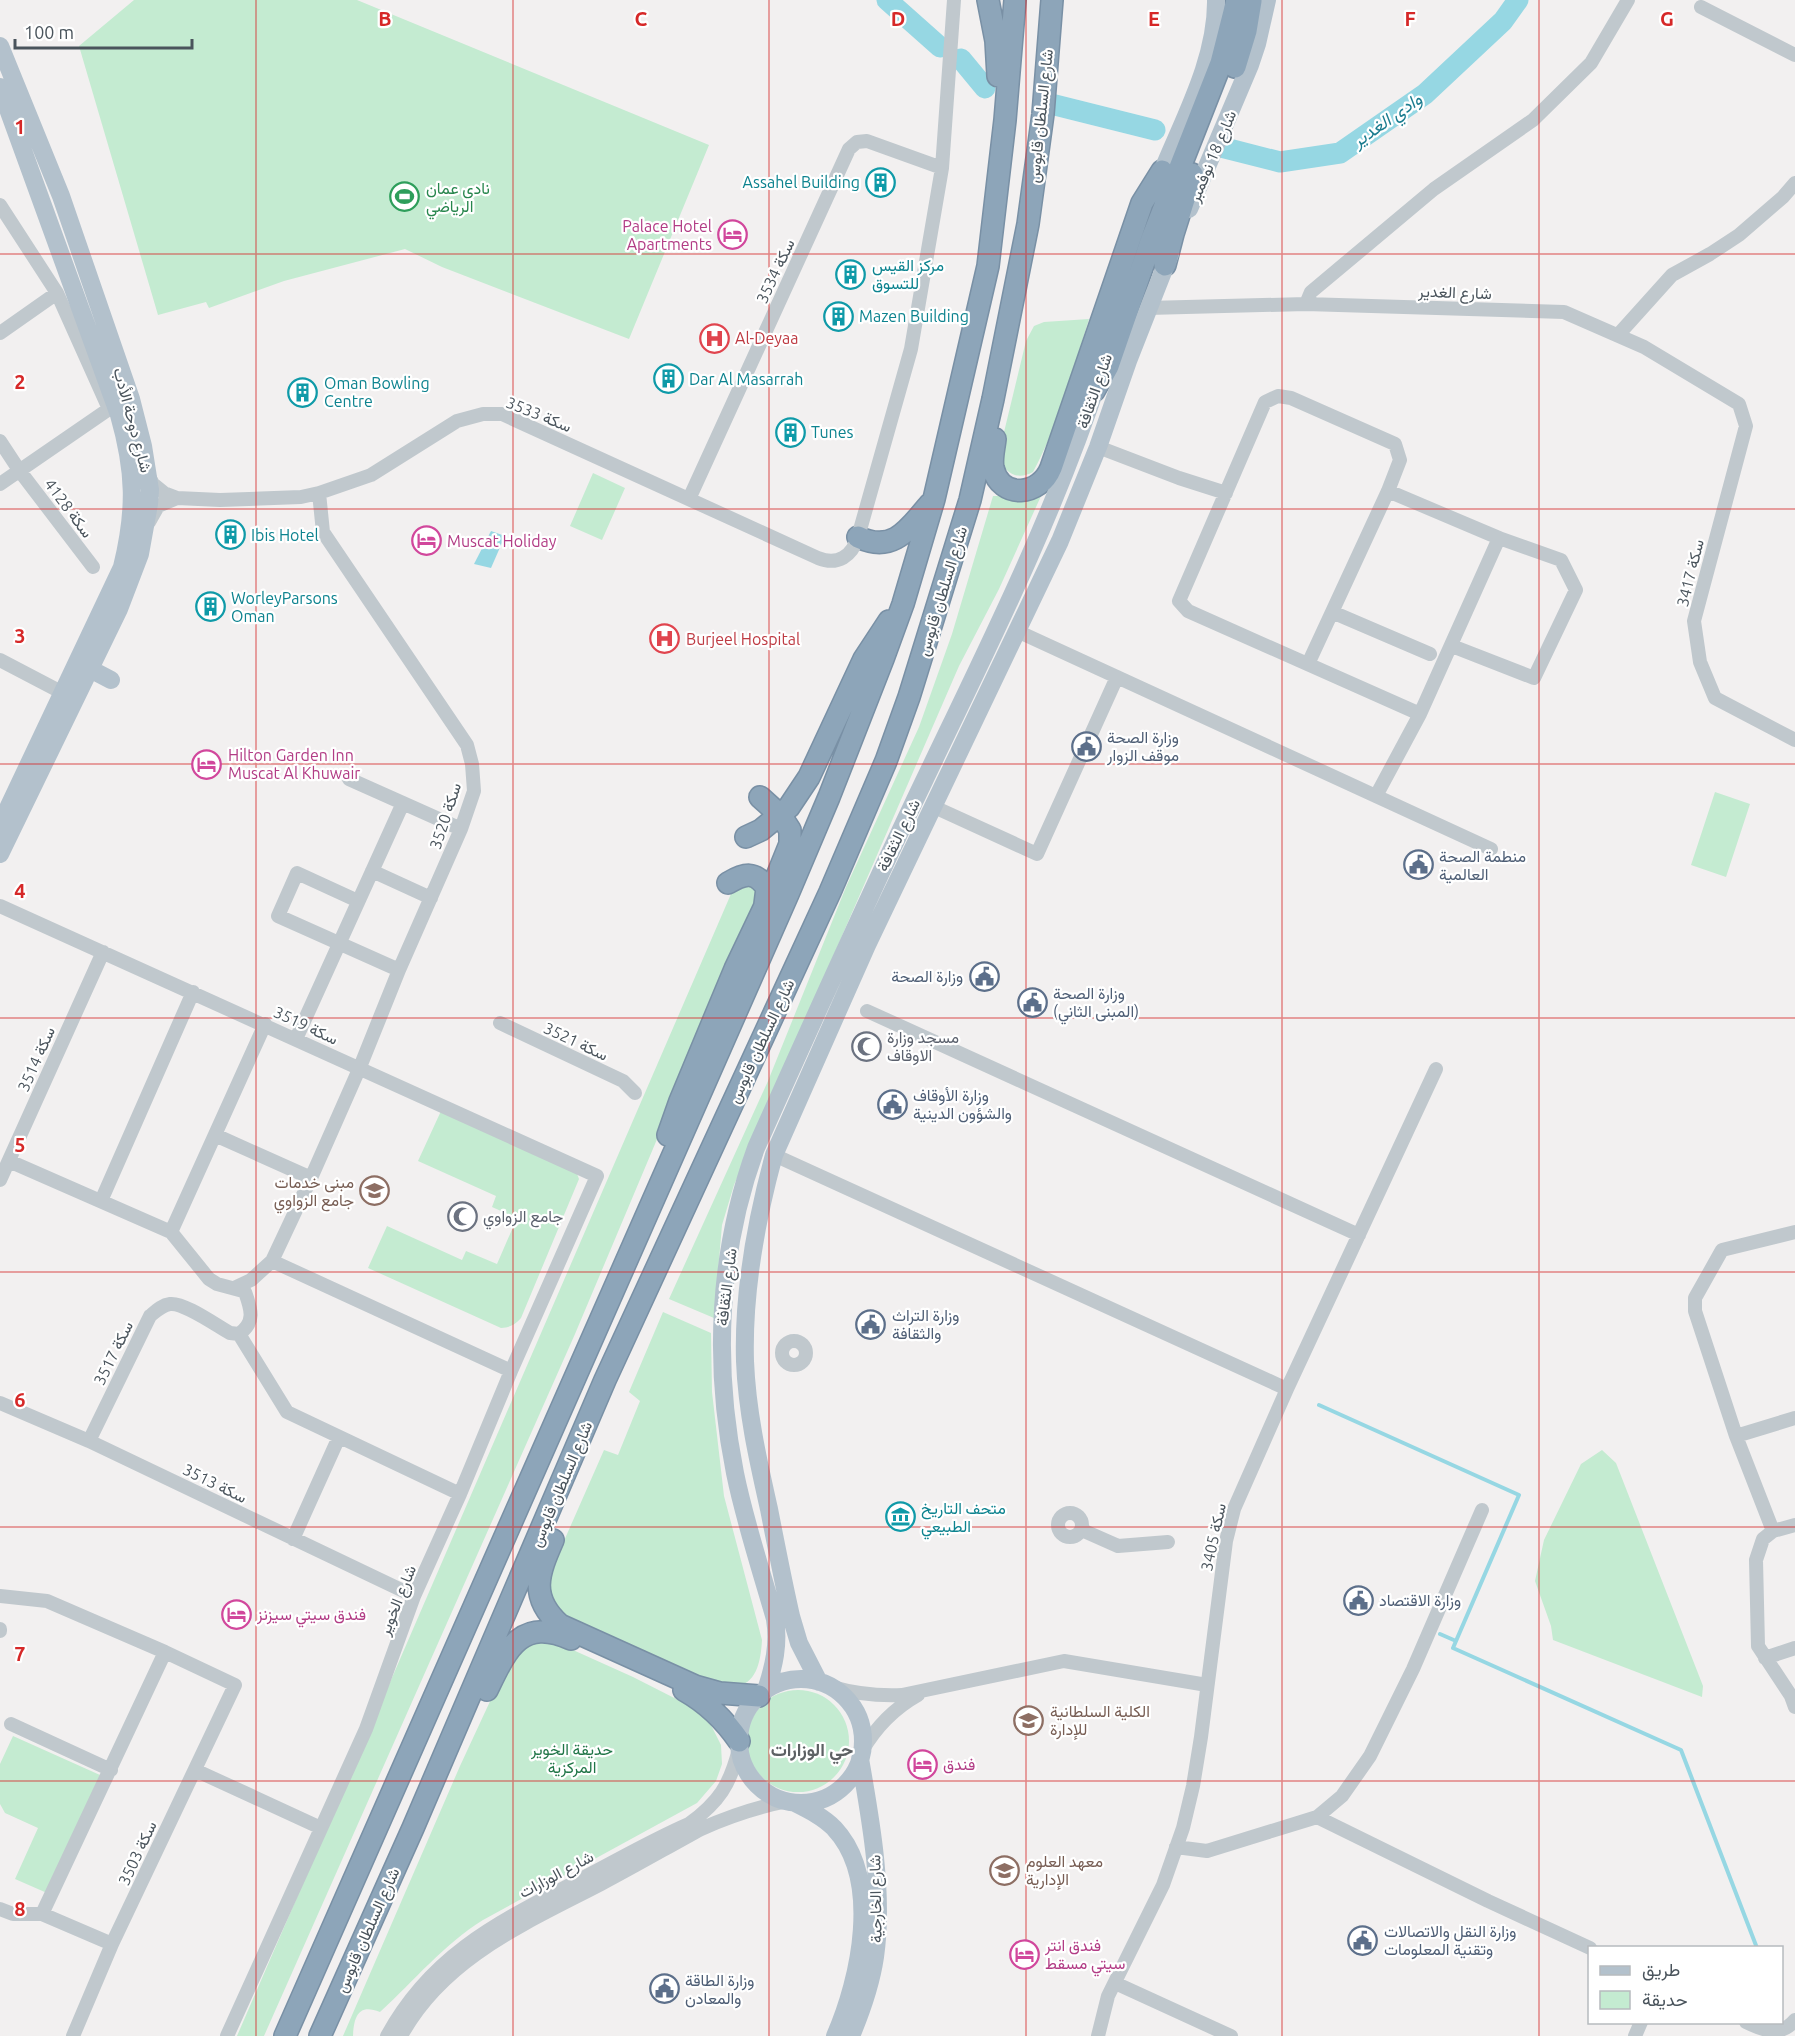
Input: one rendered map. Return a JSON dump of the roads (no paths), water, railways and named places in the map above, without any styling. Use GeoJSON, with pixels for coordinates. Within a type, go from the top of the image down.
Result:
{"type":"FeatureCollection","features":[{"type":"Feature","properties":{"kind":"highway"},"geometry":{"type":"LineString","coordinates":[[987,0],[996,41],[999,95],[1005,120]]}},
{"type":"Feature","properties":{"kind":"highway","name":"شارع السلطان قابوس"},"geometry":{"type":"LineString","coordinates":[[285,2036],[788,894],[867,703],[903,604],[934,499],[988,266],[1016,0]]}},
{"type":"Feature","properties":{"kind":"highway","name":"شارع السلطان قابوس"},"geometry":{"type":"LineString","coordinates":[[320,2036],[436,1774],[605,1380],[830,892],[886,761],[909,697],[970,500],[993,399],[1028,224],[1043,114],[1052,0]]}},
{"type":"Feature","properties":{"kind":"highway"},"geometry":{"type":"LineString","coordinates":[[1094,391],[1108,366],[1153,236],[1221,63],[1238,0]]}},
{"type":"Feature","properties":{"kind":"highway"},"geometry":{"type":"LineString","coordinates":[[1165,265],[1192,174],[1241,50],[1251,0]]}},
{"type":"Feature","properties":{"kind":"highway"},"geometry":{"type":"LineString","coordinates":[[993,399],[997,417],[992,456],[994,472],[1008,488],[1022,490],[1035,487],[1048,474],[1142,203],[1162,171]]}},
{"type":"Feature","properties":{"kind":"highway"},"geometry":{"type":"LineString","coordinates":[[1148,308],[1140,304],[1138,295],[1152,254],[1153,236]]}},
{"type":"Feature","properties":{"kind":"highway"},"geometry":{"type":"LineString","coordinates":[[858,537],[875,543],[893,540],[908,530],[934,499]]}},
{"type":"Feature","properties":{"kind":"highway"},"geometry":{"type":"LineString","coordinates":[[746,837],[761,831],[789,807],[809,777],[864,659],[873,643],[903,604]]}},
{"type":"Feature","properties":{"kind":"highway"},"geometry":{"type":"LineString","coordinates":[[609,1298],[680,1101],[790,844],[790,830],[781,816],[760,797]]}},
{"type":"Feature","properties":{"kind":"highway"},"geometry":{"type":"LineString","coordinates":[[728,883],[739,876],[751,875],[761,880],[767,888],[765,906]]}},
{"type":"Feature","properties":{"kind":"highway"},"geometry":{"type":"LineString","coordinates":[[605,1380],[606,1396],[600,1427],[540,1571],[539,1589],[544,1607],[560,1625],[695,1686],[720,1693],[763,1693]]}},
{"type":"Feature","properties":{"kind":"highway"},"geometry":{"type":"LineString","coordinates":[[436,1774],[460,1749],[506,1652],[514,1643],[534,1633],[557,1633],[680,1688],[707,1705],[730,1728],[739,1745]]}},
{"type":"Feature","properties":{"kind":"main road"},"geometry":{"type":"LineString","coordinates":[[1189,106],[1203,52],[1206,21],[1204,0]]}},
{"type":"Feature","properties":{"kind":"main road","name":"شارع الثقافة"},"geometry":{"type":"LineString","coordinates":[[763,1693],[774,1667],[778,1637],[735,1475],[729,1442],[721,1333],[724,1294],[737,1210],[745,1178],[756,1148],[850,936],[1011,599],[1049,513],[1109,347],[1133,248],[1211,48],[1216,0]]}},
{"type":"Feature","properties":{"kind":"main road","name":"شارع 18 نوفمبر"},"geometry":{"type":"LineString","coordinates":[[1148,308],[1250,65],[1267,0]]}},
{"type":"Feature","properties":{"kind":"main road","name":"شارع دوحة الأدب"},"geometry":{"type":"LineString","coordinates":[[0,854],[123,600],[140,554],[149,504],[148,476],[131,399],[62,196],[1,54]]}},
{"type":"Feature","properties":{"kind":"main road","name":"شارع دوحة الأدب"},"geometry":{"type":"LineString","coordinates":[[0,87],[119,415],[128,446],[132,480],[129,537],[122,567],[0,825]]}},
{"type":"Feature","properties":{"kind":"main road"},"geometry":{"type":"LineString","coordinates":[[0,117],[23,148]]}},
{"type":"Feature","properties":{"kind":"main road","name":"شارع الثقافة"},"geometry":{"type":"LineString","coordinates":[[826,1685],[799,1643],[791,1616],[753,1436],[747,1391],[745,1337],[757,1223],[774,1155],[862,956],[1060,541],[1098,447],[1148,308]]}},
{"type":"Feature","properties":{"kind":"main road"},"geometry":{"type":"LineString","coordinates":[[90,669],[111,680]]}},
{"type":"Feature","properties":{"kind":"main road"},"geometry":{"type":"LineString","coordinates":[[737,1210],[752,1184],[759,1163],[774,1155],[766,1143],[811,1025]]}},
{"type":"Feature","properties":{"kind":"main road"},"geometry":{"type":"LineString","coordinates":[[806,1679],[826,1685],[843,1695],[858,1718],[862,1732],[861,1755],[854,1772],[846,1784],[835,1793],[809,1803],[791,1802],[769,1794],[758,1786],[746,1768],[739,1745],[744,1716],[763,1693],[778,1683],[806,1679]]}},
{"type":"Feature","properties":{"kind":"main road","name":"شارع الخارجية"},"geometry":{"type":"LineString","coordinates":[[851,2036],[863,2009],[870,1983],[878,1928],[874,1846],[861,1755]]}},
{"type":"Feature","properties":{"kind":"main road","name":"شارع الخارجية"},"geometry":{"type":"LineString","coordinates":[[791,1802],[814,1812],[834,1829],[849,1850],[858,1875],[862,1900],[859,1952],[848,2003],[835,2036]]}},
{"type":"Feature","properties":{"kind":"street"},"geometry":{"type":"LineString","coordinates":[[858,537],[911,349],[942,168],[954,0]]}},
{"type":"Feature","properties":{"kind":"street"},"geometry":{"type":"LineString","coordinates":[[1306,304],[1311,292],[1434,189],[1533,120],[1591,63],[1628,0]]}},
{"type":"Feature","properties":{"kind":"street"},"geometry":{"type":"LineString","coordinates":[[1701,7],[1795,55]]}},
{"type":"Feature","properties":{"kind":"street","name":"سكة 3534"},"geometry":{"type":"LineString","coordinates":[[688,499],[849,149],[857,142],[867,141],[942,168]]}},
{"type":"Feature","properties":{"kind":"street"},"geometry":{"type":"LineString","coordinates":[[1618,335],[1672,275],[1739,235],[1783,197],[1795,183]]}},
{"type":"Feature","properties":{"kind":"street"},"geometry":{"type":"LineString","coordinates":[[0,206],[57,293],[0,333]]}},
{"type":"Feature","properties":{"kind":"street","name":"سكة 4128"},"geometry":{"type":"LineString","coordinates":[[0,484],[109,409],[57,293]]}},
{"type":"Feature","properties":{"kind":"street","name":"شارع الغدير"},"geometry":{"type":"LineString","coordinates":[[1148,308],[1306,304],[1564,312],[1644,347],[1739,404]]}},
{"type":"Feature","properties":{"kind":"street"},"geometry":{"type":"LineString","coordinates":[[1308,664],[1388,491],[1400,460],[1395,444],[1291,398],[1278,396],[1266,402],[1179,601],[1188,611],[1420,714]]}},
{"type":"Feature","properties":{"kind":"street","name":"سكة 3417"},"geometry":{"type":"LineString","coordinates":[[1739,404],[1746,426],[1694,621],[1700,662],[1715,698],[1795,740]]}},
{"type":"Feature","properties":{"kind":"street","name":"سكة 3533"},"geometry":{"type":"LineString","coordinates":[[148,476],[153,484],[164,493],[177,498],[220,500],[302,497],[371,475],[457,421],[493,413],[519,421],[826,561],[847,557],[856,545],[858,537]]}},
{"type":"Feature","properties":{"kind":"street","name":"سكة 4128"},"geometry":{"type":"LineString","coordinates":[[0,441],[19,470],[93,567]]}},
{"type":"Feature","properties":{"kind":"street"},"geometry":{"type":"LineString","coordinates":[[1098,447],[1226,493]]}},
{"type":"Feature","properties":{"kind":"street"},"geometry":{"type":"LineString","coordinates":[[1388,491],[1499,538],[1561,560],[1576,590],[1534,678],[1452,646]]}},
{"type":"Feature","properties":{"kind":"street","name":"سكة 3520"},"geometry":{"type":"LineString","coordinates":[[319,493],[323,532],[467,745],[472,764],[474,791],[462,829],[399,970],[360,1067]]}},
{"type":"Feature","properties":{"kind":"street"},"geometry":{"type":"LineString","coordinates":[[145,531],[158,506],[177,498]]}},
{"type":"Feature","properties":{"kind":"street"},"geometry":{"type":"LineString","coordinates":[[1376,796],[1420,714],[1499,538]]}},
{"type":"Feature","properties":{"kind":"street"},"geometry":{"type":"LineString","coordinates":[[1332,612],[1430,654]]}},
{"type":"Feature","properties":{"kind":"street"},"geometry":{"type":"LineString","coordinates":[[1017,632],[1491,849]]}},
{"type":"Feature","properties":{"kind":"street"},"geometry":{"type":"LineString","coordinates":[[0,660],[63,693]]}},
{"type":"Feature","properties":{"kind":"street"},"geometry":{"type":"LineString","coordinates":[[933,806],[1036,854],[1117,677]]}},
{"type":"Feature","properties":{"kind":"street"},"geometry":{"type":"LineString","coordinates":[[349,779],[462,829]]}},
{"type":"Feature","properties":{"kind":"street"},"geometry":{"type":"LineString","coordinates":[[296,1039],[403,803]]}},
{"type":"Feature","properties":{"kind":"street"},"geometry":{"type":"LineString","coordinates":[[372,871],[431,898]]}},
{"type":"Feature","properties":{"kind":"street"},"geometry":{"type":"LineString","coordinates":[[358,901],[297,873],[278,916],[399,970]]}},
{"type":"Feature","properties":{"kind":"street","name":"سكة 3519"},"geometry":{"type":"LineString","coordinates":[[0,906],[597,1176]]}},
{"type":"Feature","properties":{"kind":"street","name":"سكة 3514"},"geometry":{"type":"LineString","coordinates":[[0,1180],[103,952]]}},
{"type":"Feature","properties":{"kind":"street"},"geometry":{"type":"LineString","coordinates":[[100,1201],[193,992]]}},
{"type":"Feature","properties":{"kind":"street"},"geometry":{"type":"LineString","coordinates":[[867,1011],[1359,1235]]}},
{"type":"Feature","properties":{"kind":"street","name":"سكة 3521"},"geometry":{"type":"LineString","coordinates":[[500,1023],[623,1081],[635,1093]]}},
{"type":"Feature","properties":{"kind":"street"},"geometry":{"type":"LineString","coordinates":[[171,1232],[265,1024]]}},
{"type":"Feature","properties":{"kind":"street"},"geometry":{"type":"LineString","coordinates":[[9,1161],[171,1232],[209,1279],[217,1284],[242,1287],[272,1261],[360,1067]]}},
{"type":"Feature","properties":{"kind":"street","name":"سكة 3405"},"geometry":{"type":"LineString","coordinates":[[1098,2036],[1108,1996],[1163,1885],[1193,1785],[1226,1541],[1234,1509],[1287,1389],[1436,1069]]}},
{"type":"Feature","properties":{"kind":"street"},"geometry":{"type":"LineString","coordinates":[[215,1135],[311,1178]]}},
{"type":"Feature","properties":{"kind":"street"},"geometry":{"type":"LineString","coordinates":[[774,1155],[1287,1389]]}},
{"type":"Feature","properties":{"kind":"street","name":"شارع الخوير"},"geometry":{"type":"LineString","coordinates":[[227,2036],[366,1730],[414,1596],[597,1176]]}},
{"type":"Feature","properties":{"kind":"street"},"geometry":{"type":"LineString","coordinates":[[1773,1531],[1736,1436],[1695,1311],[1695,1298],[1722,1250],[1795,1232]]}},
{"type":"Feature","properties":{"kind":"street"},"geometry":{"type":"LineString","coordinates":[[272,1261],[511,1371]]}},
{"type":"Feature","properties":{"kind":"street"},"geometry":{"type":"LineString","coordinates":[[242,1287],[252,1311],[251,1321],[239,1334],[287,1412],[460,1494]]}},
{"type":"Feature","properties":{"kind":"street","name":"سكة 3517"},"geometry":{"type":"LineString","coordinates":[[89,1442],[144,1325],[159,1308],[170,1304],[180,1305],[230,1333],[239,1334]]}},
{"type":"Feature","properties":{"kind":"street","name":"سكة 3513"},"geometry":{"type":"LineString","coordinates":[[1,1407],[89,1442],[414,1596]]}},
{"type":"Feature","properties":{"kind":"street"},"geometry":{"type":"LineString","coordinates":[[1736,1436],[1795,1418]]}},
{"type":"Feature","properties":{"kind":"street"},"geometry":{"type":"LineString","coordinates":[[294,1539],[339,1437]]}},
{"type":"Feature","properties":{"kind":"street"},"geometry":{"type":"LineString","coordinates":[[1176,1847],[1207,1851],[1317,1817],[1342,1796],[1370,1756],[1413,1669],[1482,1510]]}},
{"type":"Feature","properties":{"kind":"street"},"geometry":{"type":"LineString","coordinates":[[1795,1525],[1773,1531],[1763,1539],[1756,1560],[1758,1646],[1791,1696],[1795,1707]]}},
{"type":"Feature","properties":{"kind":"street"},"geometry":{"type":"LineString","coordinates":[[1082,1530],[1118,1546],[1168,1542]]}},
{"type":"Feature","properties":{"kind":"street"},"geometry":{"type":"LineString","coordinates":[[0,1596],[47,1600],[165,1652],[42,1914]]}},
{"type":"Feature","properties":{"kind":"street"},"geometry":{"type":"LineString","coordinates":[[1765,1658],[1795,1648]]}},
{"type":"Feature","properties":{"kind":"street","name":"سكة 3503"},"geometry":{"type":"LineString","coordinates":[[73,2036],[112,1944],[235,1685],[165,1652]]}},
{"type":"Feature","properties":{"kind":"street"},"geometry":{"type":"LineString","coordinates":[[826,1685],[855,1693],[878,1696],[902,1695],[1064,1661],[1207,1685]]}},
{"type":"Feature","properties":{"kind":"street"},"geometry":{"type":"LineString","coordinates":[[861,1755],[871,1736],[895,1710],[926,1691]]}},
{"type":"Feature","properties":{"kind":"street"},"geometry":{"type":"LineString","coordinates":[[11,1724],[111,1770]]}},
{"type":"Feature","properties":{"kind":"street","name":"شارع الوزارات"},"geometry":{"type":"LineString","coordinates":[[387,2036],[406,2003],[450,1957],[487,1929],[689,1824],[703,1814],[734,1772],[739,1745]]}},
{"type":"Feature","properties":{"kind":"street"},"geometry":{"type":"LineString","coordinates":[[195,1770],[321,1828]]}},
{"type":"Feature","properties":{"kind":"street","name":"شارع الوزارات"},"geometry":{"type":"LineString","coordinates":[[401,2036],[410,2020],[438,1985],[493,1941],[701,1828],[759,1806],[791,1802]]}},
{"type":"Feature","properties":{"kind":"street"},"geometry":{"type":"LineString","coordinates":[[1317,1817],[1588,1947]]}},
{"type":"Feature","properties":{"kind":"street"},"geometry":{"type":"LineString","coordinates":[[2,1914],[42,1914],[112,1944]]}},
{"type":"Feature","properties":{"kind":"street"},"geometry":{"type":"LineString","coordinates":[[1115,1983],[1231,2036]]}},
{"type":"Feature","properties":{"kind":"street"},"geometry":{"type":"LineString","coordinates":[[392,2036],[404,2014],[406,2003]]}},
{"type":"Feature","properties":{"kind":"street"},"geometry":{"type":"LineString","coordinates":[[1750,2024],[1766,2032],[1780,2035],[1790,2029],[1795,2020]]}},
{"type":"Feature","properties":{"kind":"water"},"geometry":{"type":"Polygon","coordinates":[[[491,531],[505,536],[491,568],[474,564],[491,531]]]}},
{"type":"Feature","properties":{"kind":"waterway","name":"وادي الغدير"},"geometry":{"type":"LineString","coordinates":[[887,0],[940,47]]}},
{"type":"Feature","properties":{"kind":"waterway","name":"وادي الغدير"},"geometry":{"type":"LineString","coordinates":[[1221,147],[1280,162],[1340,153],[1425,94],[1503,21],[1518,0]]}},
{"type":"Feature","properties":{"kind":"waterway","name":"وادي الغدير"},"geometry":{"type":"LineString","coordinates":[[961,59],[985,88]]}},
{"type":"Feature","properties":{"kind":"waterway","name":"وادي الغدير"},"geometry":{"type":"LineString","coordinates":[[1047,103],[1155,130]]}},
{"type":"Feature","properties":{"kind":"waterway"},"geometry":{"type":"LineString","coordinates":[[1319,1405],[1519,1495],[1456,1641]]}},
{"type":"Feature","properties":{"kind":"waterway"},"geometry":{"type":"LineString","coordinates":[[1440,1634],[1456,1641],[1453,1648],[1681,1750],[1756,1946]]}},
{"type":"Feature","properties":{"kind":"place","name":"Assahel Building"},"geometry":{"type":"Point","coordinates":[881,182]}},
{"type":"Feature","properties":{"kind":"place","name":"نادي عمان الرياضي"},"geometry":{"type":"Point","coordinates":[405,197]}},
{"type":"Feature","properties":{"kind":"place","name":"Palace Hotel Apartments"},"geometry":{"type":"Point","coordinates":[733,235]}},
{"type":"Feature","properties":{"kind":"place","name":"مركز القيس للتسوق"},"geometry":{"type":"Point","coordinates":[851,274]}},
{"type":"Feature","properties":{"kind":"place","name":"Mazen Building"},"geometry":{"type":"Point","coordinates":[838,316]}},
{"type":"Feature","properties":{"kind":"place","name":"Al-Deyaa"},"geometry":{"type":"Point","coordinates":[714,338]}},
{"type":"Feature","properties":{"kind":"place","name":"Dar Al Masarrah"},"geometry":{"type":"Point","coordinates":[668,379]}},
{"type":"Feature","properties":{"kind":"place","name":"Oman Bowling Centre"},"geometry":{"type":"Point","coordinates":[303,392]}},
{"type":"Feature","properties":{"kind":"place","name":"Tunes"},"geometry":{"type":"Point","coordinates":[790,432]}},
{"type":"Feature","properties":{"kind":"place","name":"Ibis Hotel"},"geometry":{"type":"Point","coordinates":[230,535]}},
{"type":"Feature","properties":{"kind":"place","name":"Muscat Holiday"},"geometry":{"type":"Point","coordinates":[426,541]}},
{"type":"Feature","properties":{"kind":"place","name":"WorleyParsons Oman"},"geometry":{"type":"Point","coordinates":[210,607]}},
{"type":"Feature","properties":{"kind":"place","name":"Burjeel Hospital"},"geometry":{"type":"Point","coordinates":[665,639]}},
{"type":"Feature","properties":{"kind":"place","name":"وزارة الصحة موقف الزوار"},"geometry":{"type":"Point","coordinates":[1086,746]}},
{"type":"Feature","properties":{"kind":"place","name":"Hilton Garden Inn Muscat Al Khuwair"},"geometry":{"type":"Point","coordinates":[207,764]}},
{"type":"Feature","properties":{"kind":"place","name":"منطمة الصحة العالمية"},"geometry":{"type":"Point","coordinates":[1418,865]}},
{"type":"Feature","properties":{"kind":"place","name":"وزارة الصحة"},"geometry":{"type":"Point","coordinates":[984,976]}},
{"type":"Feature","properties":{"kind":"place","name":"وزارة الصحة (المبنى الثاني)"},"geometry":{"type":"Point","coordinates":[1032,1002]}},
{"type":"Feature","properties":{"kind":"place","name":"مسجد وزارة الاوقاف"},"geometry":{"type":"Point","coordinates":[866,1046]}},
{"type":"Feature","properties":{"kind":"place","name":"وزارة الأوقاف والشؤون الدينية"},"geometry":{"type":"Point","coordinates":[892,1104]}},
{"type":"Feature","properties":{"kind":"place","name":"مبنى خدمات جامع الزواوي"},"geometry":{"type":"Point","coordinates":[375,1191]}},
{"type":"Feature","properties":{"kind":"place","name":"جامع الزواوي"},"geometry":{"type":"Point","coordinates":[462,1216]}},
{"type":"Feature","properties":{"kind":"place","name":"وزارة التراث والثقافة"},"geometry":{"type":"Point","coordinates":[871,1324]}},
{"type":"Feature","properties":{"kind":"place","name":"متحف التاريخ الطبيعي"},"geometry":{"type":"Point","coordinates":[900,1517]}},
{"type":"Feature","properties":{"kind":"place","name":"وزارة الاقتصاد"},"geometry":{"type":"Point","coordinates":[1358,1600]}},
{"type":"Feature","properties":{"kind":"place","name":"فندق سيتي سيزنز"},"geometry":{"type":"Point","coordinates":[236,1614]}},
{"type":"Feature","properties":{"kind":"place","name":"الكلية السلطانية للإدارة"},"geometry":{"type":"Point","coordinates":[1029,1720]}},
{"type":"Feature","properties":{"kind":"place","name":"فندق"},"geometry":{"type":"Point","coordinates":[922,1764]}},
{"type":"Feature","properties":{"kind":"place","name":"معهد العلوم الإدارية"},"geometry":{"type":"Point","coordinates":[1005,1870]}},
{"type":"Feature","properties":{"kind":"place","name":"وزارة النقل والاتصالات وتقنية المعلومات"},"geometry":{"type":"Point","coordinates":[1363,1940]}},
{"type":"Feature","properties":{"kind":"place","name":"فندق انتر سيتي مسقط"},"geometry":{"type":"Point","coordinates":[1024,1954]}},
{"type":"Feature","properties":{"kind":"place","name":"وزارة الطاقة والمعادن"},"geometry":{"type":"Point","coordinates":[664,1989]}},
{"type":"Feature","properties":{"kind":"district","name":"حي الوزارات"},"geometry":{"type":"Point","coordinates":[812,1750]}},
{"type":"Feature","properties":{"kind":"park label","name":"حديقة الخوير المركزية"},"geometry":{"type":"Point","coordinates":[572,1758]}}]}
